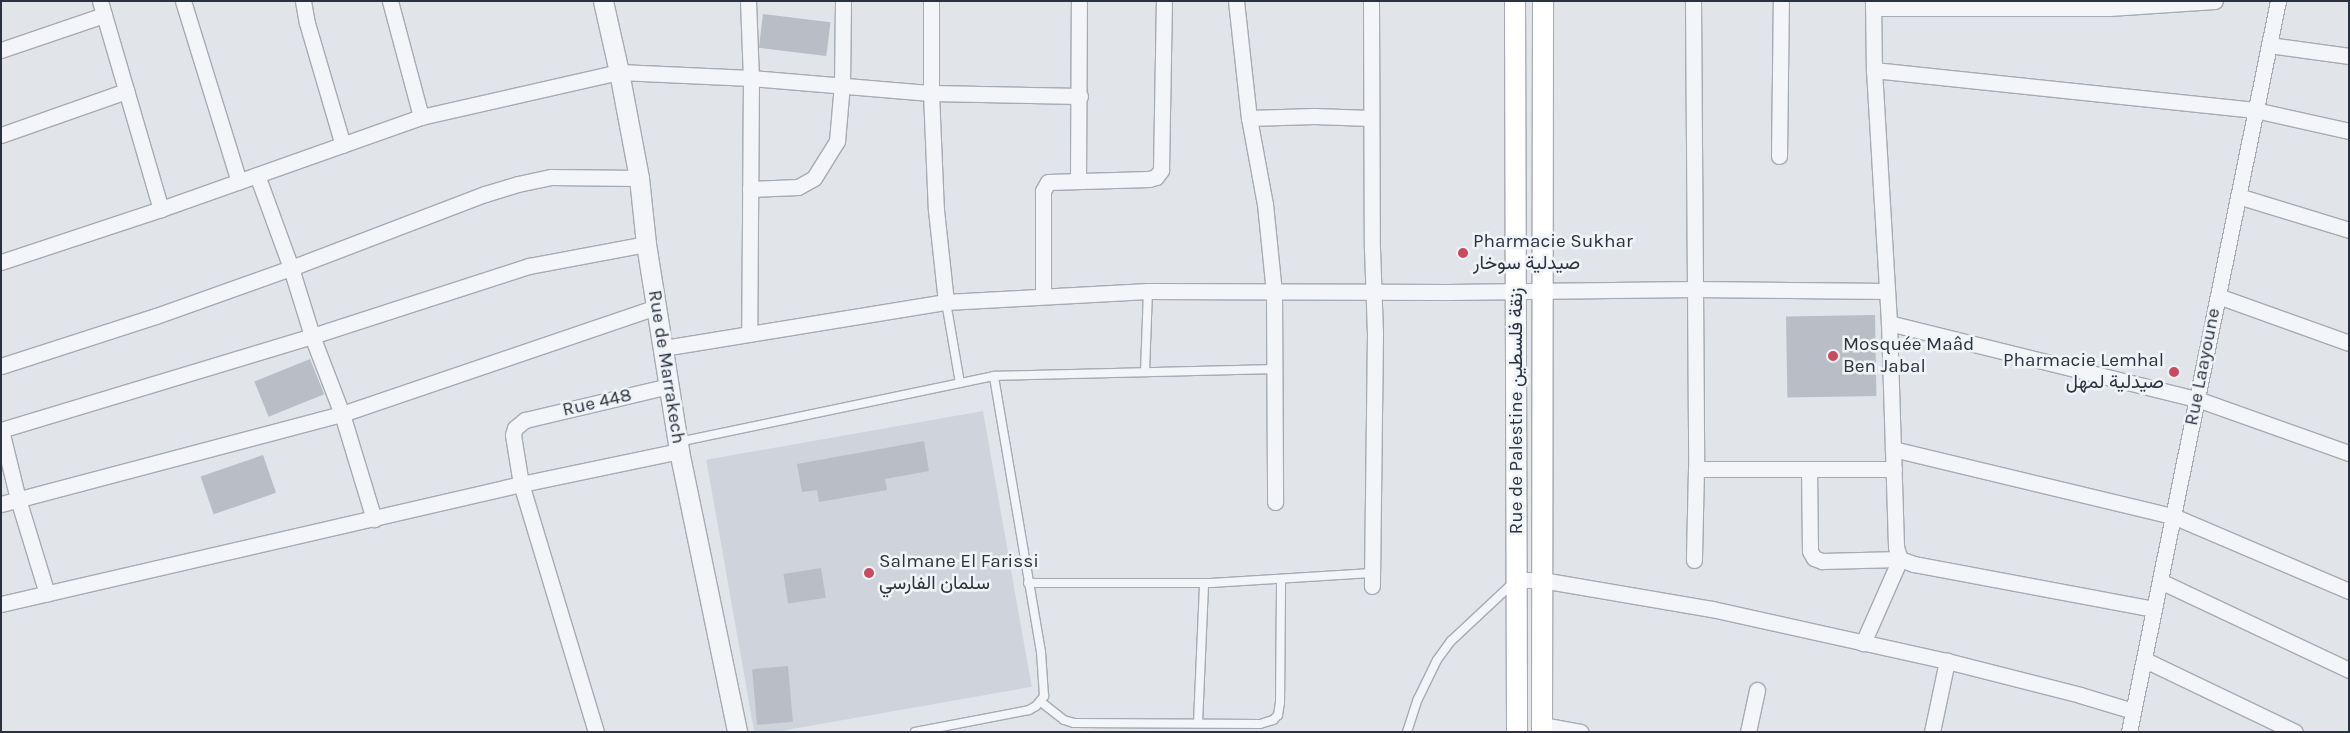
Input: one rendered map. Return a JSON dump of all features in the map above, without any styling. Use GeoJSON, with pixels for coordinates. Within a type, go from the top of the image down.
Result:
{"type":"FeatureCollection","features":[{"type":"Feature","properties":{"kind":"main road","name":"Rue de Palestine زنقة فلسطين"},"geometry":{"type":"LineString","coordinates":[[1515,1],[1518,732]]}},
{"type":"Feature","properties":{"kind":"main road","name":"Rue de Palestine زنقة فلسطين"},"geometry":{"type":"LineString","coordinates":[[1542,728],[1543,1]]}},
{"type":"Feature","properties":{"kind":"street"},"geometry":{"type":"LineString","coordinates":[[183,1],[239,182]]}},
{"type":"Feature","properties":{"kind":"street"},"geometry":{"type":"LineString","coordinates":[[303,1],[307,23],[343,144]]}},
{"type":"Feature","properties":{"kind":"street"},"geometry":{"type":"LineString","coordinates":[[390,1],[421,117]]}},
{"type":"Feature","properties":{"kind":"street","name":"Rue de Marrakech"},"geometry":{"type":"LineString","coordinates":[[603,1],[619,72],[638,178],[646,244],[679,447],[737,732]]}},
{"type":"Feature","properties":{"kind":"street"},"geometry":{"type":"LineString","coordinates":[[748,1],[751,78],[749,333]]}},
{"type":"Feature","properties":{"kind":"street"},"geometry":{"type":"LineString","coordinates":[[750,189],[798,187],[814,178],[837,141],[842,84],[843,1]]}},
{"type":"Feature","properties":{"kind":"street"},"geometry":{"type":"LineString","coordinates":[[930,1],[931,93],[936,210],[946,302]]}},
{"type":"Feature","properties":{"kind":"street"},"geometry":{"type":"LineString","coordinates":[[1078,1],[1080,96],[1078,180]]}},
{"type":"Feature","properties":{"kind":"street"},"geometry":{"type":"LineString","coordinates":[[1043,296],[1044,187],[1048,182],[1053,180],[1149,179],[1156,177],[1161,170],[1164,1]]}},
{"type":"Feature","properties":{"kind":"street"},"geometry":{"type":"LineString","coordinates":[[1236,1],[1249,118],[1265,204],[1274,292],[1275,502]]}},
{"type":"Feature","properties":{"kind":"street"},"geometry":{"type":"LineString","coordinates":[[1371,1],[1372,580]]}},
{"type":"Feature","properties":{"kind":"street"},"geometry":{"type":"LineString","coordinates":[[1693,1],[1696,469],[1694,560]]}},
{"type":"Feature","properties":{"kind":"street"},"geometry":{"type":"LineString","coordinates":[[1779,156],[1781,1]]}},
{"type":"Feature","properties":{"kind":"street"},"geometry":{"type":"LineString","coordinates":[[1863,643],[1900,559],[1896,547],[1889,323],[1874,70],[1873,5],[2109,8],[2215,1]]}},
{"type":"Feature","properties":{"kind":"street","name":"Rue Laayoune"},"geometry":{"type":"LineString","coordinates":[[2129,732],[2278,1]]}},
{"type":"Feature","properties":{"kind":"street"},"geometry":{"type":"LineString","coordinates":[[1,50],[102,8],[161,209]]}},
{"type":"Feature","properties":{"kind":"street"},"geometry":{"type":"LineString","coordinates":[[2269,45],[2349,56]]}},
{"type":"Feature","properties":{"kind":"street"},"geometry":{"type":"LineString","coordinates":[[1874,70],[2256,110],[2349,131]]}},
{"type":"Feature","properties":{"kind":"street"},"geometry":{"type":"LineString","coordinates":[[1,262],[161,209],[421,117],[619,72],[842,84],[931,93],[1080,96]]}},
{"type":"Feature","properties":{"kind":"street"},"geometry":{"type":"LineString","coordinates":[[1,135],[126,91]]}},
{"type":"Feature","properties":{"kind":"street"},"geometry":{"type":"LineString","coordinates":[[1249,118],[1314,116],[1370,118]]}},
{"type":"Feature","properties":{"kind":"street"},"geometry":{"type":"LineString","coordinates":[[258,175],[291,268],[312,336],[342,414],[374,518]]}},
{"type":"Feature","properties":{"kind":"street"},"geometry":{"type":"LineString","coordinates":[[1,366],[156,316],[291,268],[485,194],[518,184],[551,177],[638,178]]}},
{"type":"Feature","properties":{"kind":"street"},"geometry":{"type":"LineString","coordinates":[[2238,196],[2349,230]]}},
{"type":"Feature","properties":{"kind":"street"},"geometry":{"type":"LineString","coordinates":[[47,594],[3,448],[1,430],[312,336],[529,266],[646,244]]}},
{"type":"Feature","properties":{"kind":"street"},"geometry":{"type":"LineString","coordinates":[[664,348],[946,302],[1148,291],[1542,292],[1694,289],[1887,291]]}},
{"type":"Feature","properties":{"kind":"street"},"geometry":{"type":"LineString","coordinates":[[2218,296],[2349,343]]}},
{"type":"Feature","properties":{"kind":"street"},"geometry":{"type":"LineString","coordinates":[[1,504],[342,414],[657,307]]}},
{"type":"Feature","properties":{"kind":"street"},"geometry":{"type":"LineString","coordinates":[[1889,323],[2197,399],[2349,453]]}},
{"type":"Feature","properties":{"kind":"street","name":"Rue 448"},"geometry":{"type":"LineString","coordinates":[[521,484],[513,434],[515,428],[525,420],[669,386]]}},
{"type":"Feature","properties":{"kind":"street"},"geometry":{"type":"LineString","coordinates":[[1,604],[679,447]]}},
{"type":"Feature","properties":{"kind":"street"},"geometry":{"type":"LineString","coordinates":[[1893,449],[2173,516],[2349,591]]}},
{"type":"Feature","properties":{"kind":"street"},"geometry":{"type":"LineString","coordinates":[[1696,469],[1894,469]]}},
{"type":"Feature","properties":{"kind":"street"},"geometry":{"type":"LineString","coordinates":[[1809,469],[1810,551],[1814,558],[1822,561],[1900,559],[1914,564],[2154,609]]}},
{"type":"Feature","properties":{"kind":"street"},"geometry":{"type":"LineString","coordinates":[[521,484],[596,732]]}},
{"type":"Feature","properties":{"kind":"street"},"geometry":{"type":"LineString","coordinates":[[1517,580],[1542,580],[1712,610],[1947,661],[2080,695],[2133,711]]}},
{"type":"Feature","properties":{"kind":"street"},"geometry":{"type":"LineString","coordinates":[[2160,581],[2349,670]]}},
{"type":"Feature","properties":{"kind":"street"},"geometry":{"type":"LineString","coordinates":[[2144,660],[2295,732]]}},
{"type":"Feature","properties":{"kind":"street"},"geometry":{"type":"LineString","coordinates":[[1932,732],[1947,661]]}},
{"type":"Feature","properties":{"kind":"street"},"geometry":{"type":"LineString","coordinates":[[1748,732],[1757,690]]}},
{"type":"Feature","properties":{"kind":"street"},"geometry":{"type":"LineString","coordinates":[[1542,728],[1580,732]]}},
{"type":"Feature","properties":{"kind":"lane"},"geometry":{"type":"LineString","coordinates":[[1145,372],[1148,291]]}},
{"type":"Feature","properties":{"kind":"lane"},"geometry":{"type":"LineString","coordinates":[[946,302],[960,383]]}},
{"type":"Feature","properties":{"kind":"lane"},"geometry":{"type":"LineString","coordinates":[[679,447],[994,376],[1273,369]]}},
{"type":"Feature","properties":{"kind":"lane"},"geometry":{"type":"LineString","coordinates":[[914,732],[1028,710],[1040,702],[1044,696],[1044,681],[1010,462],[994,376]]}},
{"type":"Feature","properties":{"kind":"lane"},"geometry":{"type":"LineString","coordinates":[[1040,702],[1064,720],[1074,723],[1260,724],[1273,720],[1278,715],[1281,695],[1281,580]]}},
{"type":"Feature","properties":{"kind":"lane"},"geometry":{"type":"LineString","coordinates":[[1028,583],[1204,583],[1281,580],[1372,580]]}},
{"type":"Feature","properties":{"kind":"lane"},"geometry":{"type":"LineString","coordinates":[[1407,732],[1418,698],[1438,660],[1451,641],[1517,580]]}},
{"type":"Feature","properties":{"kind":"lane"},"geometry":{"type":"LineString","coordinates":[[1198,723],[1204,583]]}},
{"type":"Feature","properties":{"kind":"lane"},"geometry":{"type":"LineString","coordinates":[[973,722],[974,732]]}},
{"type":"Feature","properties":{"kind":"shaded area","name":"Salmane El Farissi سلمان الفارسي"},"geometry":{"type":"Polygon","coordinates":[[[983,411],[1032,687],[775,732],[754,732],[706,460],[983,411]]]}},
{"type":"Feature","properties":{"kind":"building"},"geometry":{"type":"Polygon","coordinates":[[[763,14],[830,22],[826,56],[759,48],[763,14]]]}},
{"type":"Feature","properties":{"kind":"building","name":"Mosquée Maâd Ben Jabal"},"geometry":{"type":"Polygon","coordinates":[[[1875,315],[1876,396],[1787,398],[1786,317],[1875,315]]]}},
{"type":"Feature","properties":{"kind":"building"},"geometry":{"type":"Polygon","coordinates":[[[310,359],[324,394],[269,417],[254,381],[310,359]]]}},
{"type":"Feature","properties":{"kind":"building"},"geometry":{"type":"Polygon","coordinates":[[[924,441],[929,471],[885,479],[887,490],[819,502],[817,490],[802,492],[797,464],[924,441]]]}},
{"type":"Feature","properties":{"kind":"building"},"geometry":{"type":"Polygon","coordinates":[[[263,455],[276,493],[214,514],[201,476],[263,455]]]}},
{"type":"Feature","properties":{"kind":"building"},"geometry":{"type":"Polygon","coordinates":[[[821,568],[826,598],[788,604],[783,574],[821,568]]]}},
{"type":"Feature","properties":{"kind":"building"},"geometry":{"type":"Polygon","coordinates":[[[788,666],[793,722],[757,725],[752,669],[788,666]]]}},
{"type":"Feature","properties":{"kind":"place","name":"Pharmacie Sukhar صيدلية سوخار"},"geometry":{"type":"Point","coordinates":[1463,253]}},
{"type":"Feature","properties":{"kind":"place","name":"Mosquée Maâd Ben Jabal"},"geometry":{"type":"Point","coordinates":[1833,356]}},
{"type":"Feature","properties":{"kind":"place","name":"Pharmacie Lemhal صيدلية لمهل"},"geometry":{"type":"Point","coordinates":[2174,372]}},
{"type":"Feature","properties":{"kind":"place","name":"Salmane El Farissi سلمان الفارسي"},"geometry":{"type":"Point","coordinates":[869,573]}}]}
